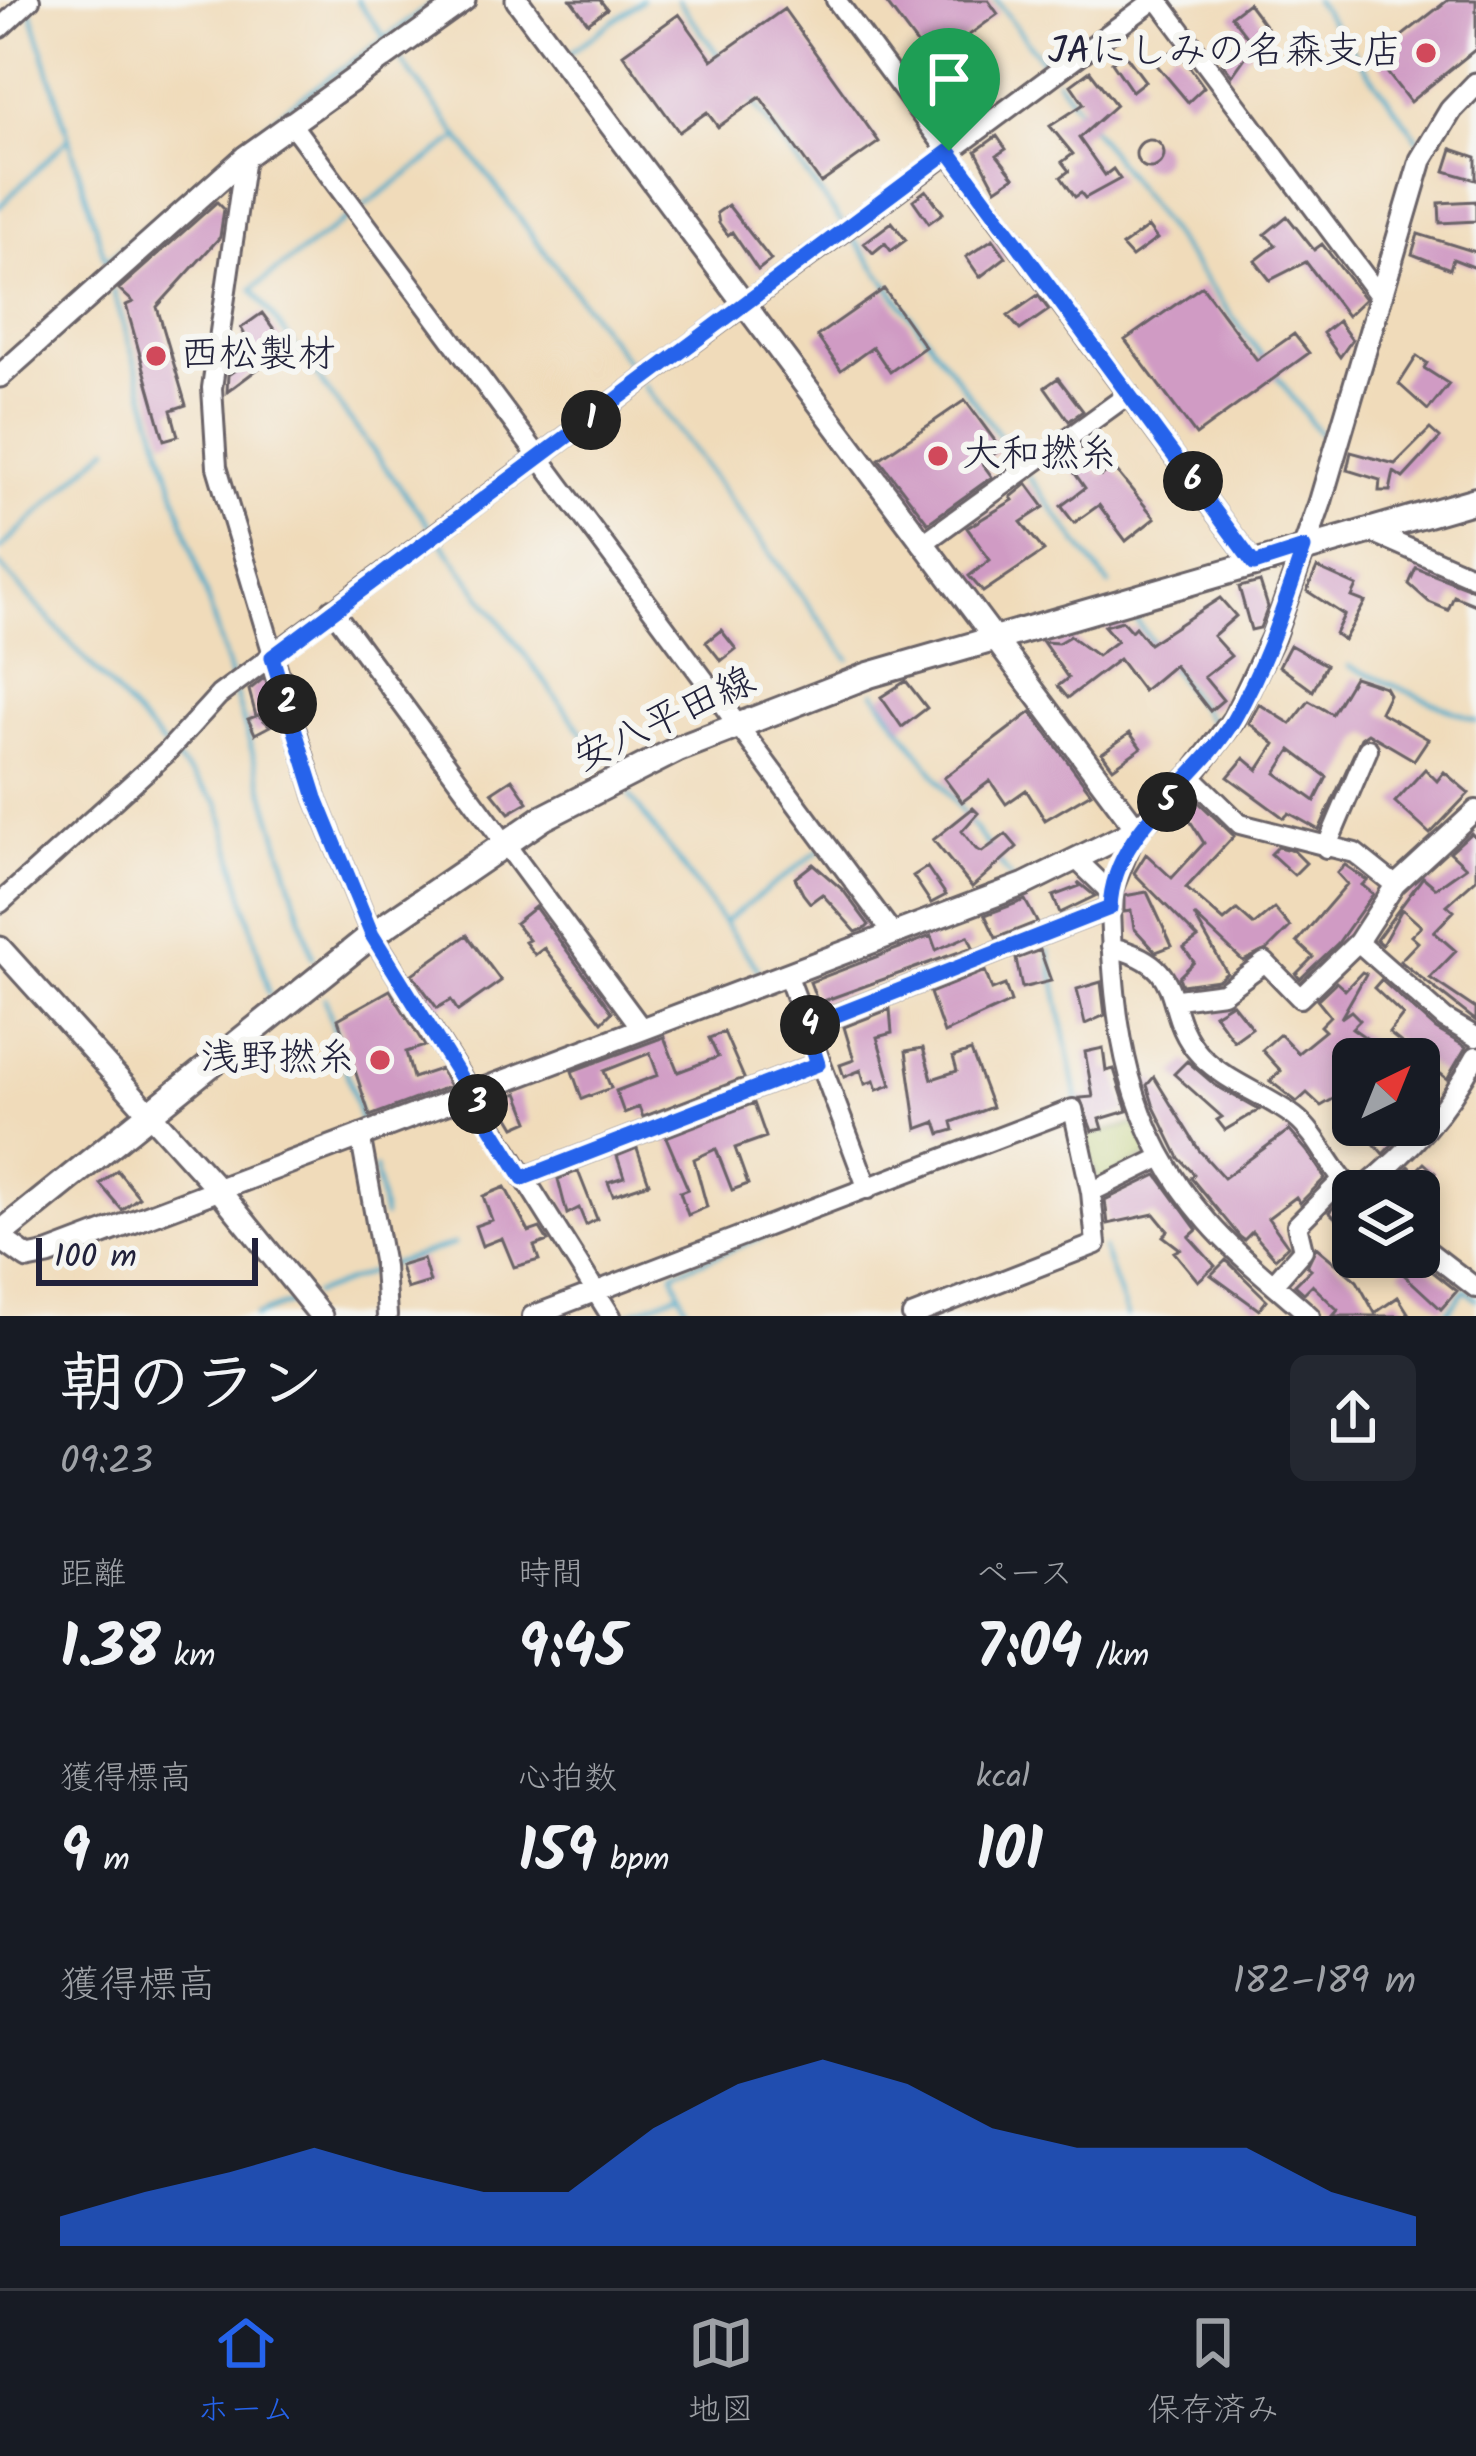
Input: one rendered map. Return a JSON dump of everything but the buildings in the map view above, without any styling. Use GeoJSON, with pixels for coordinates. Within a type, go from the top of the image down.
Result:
{"type":"FeatureCollection","features":[{"type":"Feature","properties":{"kind":"main road","name":"安八平田線"},"geometry":{"type":"LineString","coordinates":[[0,1236],[372,935],[505,842],[735,724],[869,675],[1476,500]]}},
{"type":"Feature","properties":{"kind":"street"},"geometry":{"type":"LineString","coordinates":[[0,376],[244,157],[464,0]]}},
{"type":"Feature","properties":{"kind":"street"},"geometry":{"type":"LineString","coordinates":[[517,0],[1137,829]]}},
{"type":"Feature","properties":{"kind":"street"},"geometry":{"type":"LineString","coordinates":[[836,0],[1254,564]]}},
{"type":"Feature","properties":{"kind":"street"},"geometry":{"type":"LineString","coordinates":[[0,903],[165,754],[219,694],[1156,0],[1381,298]]}},
{"type":"Feature","properties":{"kind":"street"},"geometry":{"type":"LineString","coordinates":[[0,28],[25,2]]}},
{"type":"Feature","properties":{"kind":"street"},"geometry":{"type":"LineString","coordinates":[[0,1236],[28,1258],[893,934],[1078,861],[1137,829],[1191,776],[1245,698],[1304,548],[1421,160],[1451,110],[1476,84]]}},
{"type":"Feature","properties":{"kind":"street"},"geometry":{"type":"LineString","coordinates":[[290,122],[893,934]]}},
{"type":"Feature","properties":{"kind":"street"},"geometry":{"type":"LineString","coordinates":[[244,157],[220,319],[214,423],[217,467],[316,798],[372,935],[611,1316]]}},
{"type":"Feature","properties":{"kind":"street"},"geometry":{"type":"LineString","coordinates":[[922,544],[1129,394]]}},
{"type":"Feature","properties":{"kind":"street"},"geometry":{"type":"LineString","coordinates":[[1369,531],[1476,578]]}},
{"type":"Feature","properties":{"kind":"street"},"geometry":{"type":"LineString","coordinates":[[332,609],[642,1029]]}},
{"type":"Feature","properties":{"kind":"street"},"geometry":{"type":"LineString","coordinates":[[1326,848],[1368,748]]}},
{"type":"Feature","properties":{"kind":"street"},"geometry":{"type":"LineString","coordinates":[[1191,776],[1240,824],[1355,853],[1395,885]]}},
{"type":"Feature","properties":{"kind":"street"},"geometry":{"type":"LineString","coordinates":[[1178,999],[1223,993],[1265,962],[1300,998],[1358,942],[1395,885],[1476,810]]}},
{"type":"Feature","properties":{"kind":"street"},"geometry":{"type":"LineString","coordinates":[[1137,829],[1110,900],[1128,1081],[1142,1125],[1206,1220],[1310,1316]]}},
{"type":"Feature","properties":{"kind":"street"},"geometry":{"type":"LineString","coordinates":[[1078,861],[1110,900]]}},
{"type":"Feature","properties":{"kind":"street"},"geometry":{"type":"LineString","coordinates":[[806,1027],[1110,900]]}},
{"type":"Feature","properties":{"kind":"street"},"geometry":{"type":"LineString","coordinates":[[1358,942],[1445,1019],[1476,1037]]}},
{"type":"Feature","properties":{"kind":"street"},"geometry":{"type":"LineString","coordinates":[[1112,947],[1143,955],[1178,999],[1178,1017],[1200,1054],[1298,1119],[1338,1170]]}},
{"type":"Feature","properties":{"kind":"street"},"geometry":{"type":"LineString","coordinates":[[0,948],[218,1189],[321,1316]]}},
{"type":"Feature","properties":{"kind":"street"},"geometry":{"type":"LineString","coordinates":[[787,974],[868,1189]]}},
{"type":"Feature","properties":{"kind":"street"},"geometry":{"type":"LineString","coordinates":[[1379,1170],[1413,1149],[1453,1099],[1476,1056]]}},
{"type":"Feature","properties":{"kind":"street"},"geometry":{"type":"LineString","coordinates":[[523,1178],[818,1064]]}},
{"type":"Feature","properties":{"kind":"street"},"geometry":{"type":"LineString","coordinates":[[532,1316],[1073,1109],[1091,1192],[1096,1244],[912,1316]]}},
{"type":"Feature","properties":{"kind":"street"},"geometry":{"type":"LineString","coordinates":[[360,1134],[384,1266],[387,1316]]}},
{"type":"Feature","properties":{"kind":"street"},"geometry":{"type":"LineString","coordinates":[[1091,1192],[1162,1157]]}},
{"type":"Feature","properties":{"kind":"street"},"geometry":{"type":"LineString","coordinates":[[1274,1283],[1303,1250],[1297,1226],[1332,1201]]}},
{"type":"Feature","properties":{"kind":"street"},"geometry":{"type":"LineString","coordinates":[[1440,1259],[1474,1282]]}},
{"type":"Feature","properties":{"kind":"green space"},"geometry":{"type":"Polygon","coordinates":[[[1136,1124],[1154,1152],[1098,1184],[1085,1136],[1136,1124]]]}},
{"type":"Feature","properties":{"kind":"waterway"},"geometry":{"type":"LineString","coordinates":[[357,0],[385,38],[437,0]]}},
{"type":"Feature","properties":{"kind":"waterway"},"geometry":{"type":"LineString","coordinates":[[567,55],[642,0]]}},
{"type":"Feature","properties":{"kind":"waterway"},"geometry":{"type":"LineString","coordinates":[[678,0],[721,59]]}},
{"type":"Feature","properties":{"kind":"waterway"},"geometry":{"type":"LineString","coordinates":[[996,0],[1048,69]]}},
{"type":"Feature","properties":{"kind":"waterway"},"geometry":{"type":"LineString","coordinates":[[1315,0],[1418,139]]}},
{"type":"Feature","properties":{"kind":"waterway"},"geometry":{"type":"LineString","coordinates":[[31,11],[106,262],[282,111],[385,38]]}},
{"type":"Feature","properties":{"kind":"waterway"},"geometry":{"type":"LineString","coordinates":[[401,60],[638,376]]}},
{"type":"Feature","properties":{"kind":"waterway"},"geometry":{"type":"LineString","coordinates":[[1057,80],[1079,110]]}},
{"type":"Feature","properties":{"kind":"waterway"},"geometry":{"type":"LineString","coordinates":[[753,102],[842,223]]}},
{"type":"Feature","properties":{"kind":"waterway"},"geometry":{"type":"LineString","coordinates":[[1089,124],[1265,360]]}},
{"type":"Feature","properties":{"kind":"waterway"},"geometry":{"type":"LineString","coordinates":[[364,206],[459,137]]}},
{"type":"Feature","properties":{"kind":"waterway"},"geometry":{"type":"LineString","coordinates":[[0,206],[69,138]]}},
{"type":"Feature","properties":{"kind":"waterway"},"geometry":{"type":"LineString","coordinates":[[349,217],[252,289],[433,531]]}},
{"type":"Feature","properties":{"kind":"waterway"},"geometry":{"type":"LineString","coordinates":[[851,235],[1019,462]]}},
{"type":"Feature","properties":{"kind":"waterway"},"geometry":{"type":"LineString","coordinates":[[113,290],[232,680]]}},
{"type":"Feature","properties":{"kind":"waterway"},"geometry":{"type":"LineString","coordinates":[[1275,374],[1326,442]]}},
{"type":"Feature","properties":{"kind":"waterway"},"geometry":{"type":"LineString","coordinates":[[644,385],[849,659]]}},
{"type":"Feature","properties":{"kind":"waterway"},"geometry":{"type":"LineString","coordinates":[[0,549],[109,447]]}},
{"type":"Feature","properties":{"kind":"waterway"},"geometry":{"type":"LineString","coordinates":[[1029,477],[1109,585]]}},
{"type":"Feature","properties":{"kind":"waterway"},"geometry":{"type":"LineString","coordinates":[[440,540],[604,762]]}},
{"type":"Feature","properties":{"kind":"waterway"},"geometry":{"type":"LineString","coordinates":[[0,565],[164,746]]}},
{"type":"Feature","properties":{"kind":"waterway"},"geometry":{"type":"LineString","coordinates":[[1133,616],[1153,643]]}},
{"type":"Feature","properties":{"kind":"waterway"},"geometry":{"type":"LineString","coordinates":[[1349,666],[1476,721]]}},
{"type":"Feature","properties":{"kind":"waterway"},"geometry":{"type":"LineString","coordinates":[[1170,667],[1213,725]]}},
{"type":"Feature","properties":{"kind":"waterway"},"geometry":{"type":"LineString","coordinates":[[874,692],[990,849]]}},
{"type":"Feature","properties":{"kind":"waterway"},"geometry":{"type":"LineString","coordinates":[[235,693],[313,958]]}},
{"type":"Feature","properties":{"kind":"waterway"},"geometry":{"type":"LineString","coordinates":[[171,754],[219,804],[269,993]]}},
{"type":"Feature","properties":{"kind":"waterway"},"geometry":{"type":"LineString","coordinates":[[630,796],[758,969]]}},
{"type":"Feature","properties":{"kind":"waterway"},"geometry":{"type":"LineString","coordinates":[[724,922],[820,850]]}},
{"type":"Feature","properties":{"kind":"waterway"},"geometry":{"type":"LineString","coordinates":[[996,858],[1011,878]]}},
{"type":"Feature","properties":{"kind":"waterway"},"geometry":{"type":"LineString","coordinates":[[1049,951],[1078,1104]]}},
{"type":"Feature","properties":{"kind":"waterway"},"geometry":{"type":"LineString","coordinates":[[325,998],[362,1125]]}},
{"type":"Feature","properties":{"kind":"waterway"},"geometry":{"type":"LineString","coordinates":[[375,1168],[384,1216]]}},
{"type":"Feature","properties":{"kind":"waterway"},"geometry":{"type":"LineString","coordinates":[[689,1316],[673,1273],[788,1227]]}},
{"type":"Feature","properties":{"kind":"waterway"},"geometry":{"type":"LineString","coordinates":[[391,1264],[454,1244]]}},
{"type":"Feature","properties":{"kind":"waterway"},"geometry":{"type":"LineString","coordinates":[[1103,1248],[1127,1316]]}},
{"type":"Feature","properties":{"kind":"waterway"},"geometry":{"type":"LineString","coordinates":[[314,1294],[379,1269]]}},
{"type":"Feature","properties":{"kind":"waterway"},"geometry":{"type":"LineString","coordinates":[[1444,1316],[1465,1290],[1476,1299]]}},
{"type":"Feature","properties":{"kind":"waterway"},"geometry":{"type":"LineString","coordinates":[[624,1316],[679,1293]]}},
{"type":"Feature","properties":{"kind":"waterway"},"geometry":{"type":"LineString","coordinates":[[255,1316],[301,1299]]}},
{"type":"Feature","properties":{"kind":"place","name":"JAにしみの名森支店"},"geometry":{"type":"Point","coordinates":[1426,53]}},
{"type":"Feature","properties":{"kind":"place","name":"西松製材"},"geometry":{"type":"Point","coordinates":[156,356]}},
{"type":"Feature","properties":{"kind":"place","name":"大和撚糸"},"geometry":{"type":"Point","coordinates":[938,456]}},
{"type":"Feature","properties":{"kind":"place","name":"浅野撚糸"},"geometry":{"type":"Point","coordinates":[380,1060]}},
{"type":"Feature","properties":{"kind":"route"},"geometry":{"type":"LineString","coordinates":[[949,151],[1254,564],[1304,548],[1273,637],[1222,739],[1137,829],[1111,893],[1110,908],[806,1027],[818,1064],[523,1178],[436,1045],[345,879],[272,657],[949,151]]}}]}
